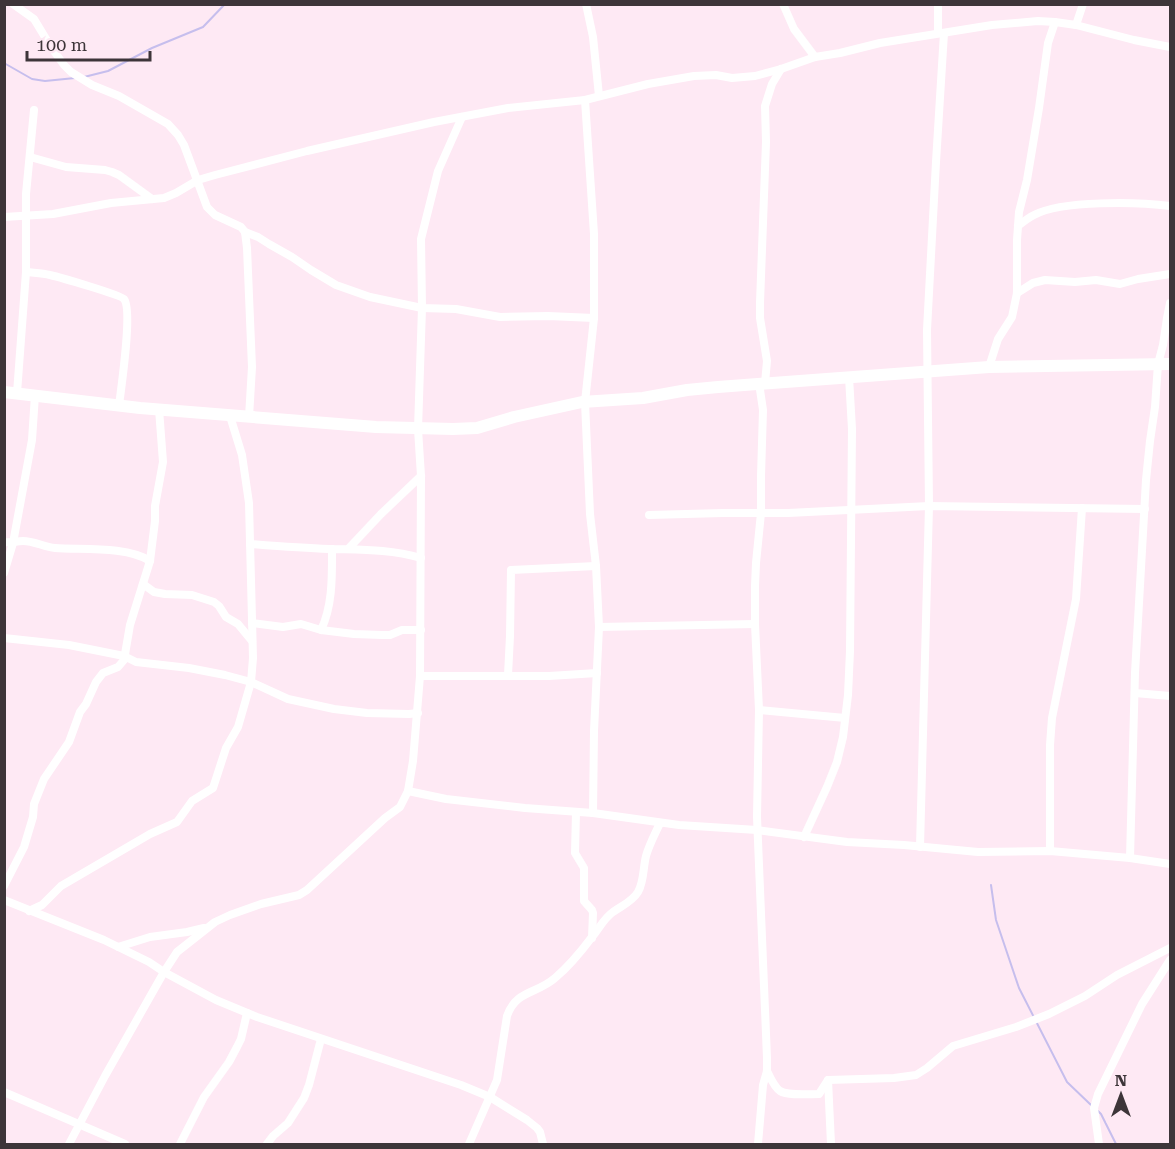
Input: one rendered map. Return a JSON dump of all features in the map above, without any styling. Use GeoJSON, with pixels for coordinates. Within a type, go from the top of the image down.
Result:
{"type":"FeatureCollection","features":[{"type":"Feature","properties":{"kind":"street"},"geometry":{"type":"LineString","coordinates":[[13,4],[34,19],[51,47],[71,72],[92,85],[119,96],[174,129],[184,145],[204,201],[211,211],[241,226],[248,248],[252,367],[249,417]]}},
{"type":"Feature","properties":{"kind":"street"},"geometry":{"type":"LineString","coordinates":[[586,4],[593,37],[599,96]]}},
{"type":"Feature","properties":{"kind":"street"},"geometry":{"type":"LineString","coordinates":[[783,4],[794,29],[815,57]]}},
{"type":"Feature","properties":{"kind":"street"},"geometry":{"type":"LineString","coordinates":[[920,847],[929,506],[927,330],[941,33],[938,4]]}},
{"type":"Feature","properties":{"kind":"street"},"geometry":{"type":"LineString","coordinates":[[1076,25],[1083,4]]}},
{"type":"Feature","properties":{"kind":"street"},"geometry":{"type":"LineString","coordinates":[[989,367],[998,339],[1012,317],[1017,293],[1018,226],[1021,204],[1040,108],[1048,43],[1055,22]]}},
{"type":"Feature","properties":{"kind":"street"},"geometry":{"type":"LineString","coordinates":[[4,217],[65,213],[111,203],[169,196],[198,180],[377,134],[508,108],[585,100],[685,77],[716,75],[743,78],[755,76],[815,57],[895,39],[1015,23],[1055,22],[1170,47]]}},
{"type":"Feature","properties":{"kind":"street"},"geometry":{"type":"LineString","coordinates":[[758,1144],[763,1085],[767,1071],[758,830],[759,710],[755,624],[756,563],[761,513],[762,383],[767,361],[760,303],[766,141],[765,106],[772,84],[781,69]]}},
{"type":"Feature","properties":{"kind":"street"},"geometry":{"type":"LineString","coordinates":[[585,100],[594,216],[594,318],[585,402],[590,514],[596,566],[599,627],[593,813]]}},
{"type":"Feature","properties":{"kind":"street"},"geometry":{"type":"LineString","coordinates":[[34,110],[26,194],[26,272],[11,393],[230,416],[418,429],[453,429],[477,428],[514,417],[585,402],[643,398],[687,390],[762,383],[989,367],[1164,364]]}},
{"type":"Feature","properties":{"kind":"street"},"geometry":{"type":"LineString","coordinates":[[69,1144],[105,1076],[177,952],[215,922],[261,904],[299,895],[307,890],[400,807],[408,791],[418,713],[420,676],[421,476],[418,429],[422,308],[421,252],[423,229],[441,162],[462,117]]}},
{"type":"Feature","properties":{"kind":"street"},"geometry":{"type":"LineString","coordinates":[[30,157],[66,167],[112,172],[152,199]]}},
{"type":"Feature","properties":{"kind":"street"},"geometry":{"type":"LineString","coordinates":[[1018,226],[1035,214],[1070,206],[1135,204],[1170,206]]}},
{"type":"Feature","properties":{"kind":"street"},"geometry":{"type":"LineString","coordinates":[[244,232],[258,237],[347,290],[369,297],[422,308],[456,309],[500,317],[594,318]]}},
{"type":"Feature","properties":{"kind":"street"},"geometry":{"type":"LineString","coordinates":[[26,272],[50,274],[114,293],[125,300],[127,319],[119,406]]}},
{"type":"Feature","properties":{"kind":"street"},"geometry":{"type":"LineString","coordinates":[[1017,293],[1033,283],[1045,280],[1075,282],[1096,280],[1120,284],[1170,274]]}},
{"type":"Feature","properties":{"kind":"street"},"geometry":{"type":"LineString","coordinates":[[1130,858],[1136,661],[1145,509],[1150,441],[1164,364],[1163,345],[1170,303]]}},
{"type":"Feature","properties":{"kind":"street"},"geometry":{"type":"LineString","coordinates":[[804,837],[837,762],[845,718],[850,651],[852,509],[852,429],[849,377]]}},
{"type":"Feature","properties":{"kind":"street"},"geometry":{"type":"LineString","coordinates":[[4,573],[32,440],[35,395]]}},
{"type":"Feature","properties":{"kind":"street"},"geometry":{"type":"LineString","coordinates":[[4,886],[24,847],[33,817],[34,804],[44,779],[69,742],[80,712],[96,681],[103,673],[122,663],[130,625],[150,561],[155,502],[163,462],[159,409]]}},
{"type":"Feature","properties":{"kind":"street"},"geometry":{"type":"LineString","coordinates":[[30,911],[42,905],[61,886],[154,832],[177,822],[192,801],[213,788],[226,748],[238,727],[251,682],[249,502],[242,455],[230,416]]}},
{"type":"Feature","properties":{"kind":"street"},"geometry":{"type":"LineString","coordinates":[[349,548],[421,476]]}},
{"type":"Feature","properties":{"kind":"street"},"geometry":{"type":"LineString","coordinates":[[649,515],[788,513],[929,506],[1145,509]]}},
{"type":"Feature","properties":{"kind":"street"},"geometry":{"type":"LineString","coordinates":[[1050,851],[1050,745],[1076,599],[1082,508]]}},
{"type":"Feature","properties":{"kind":"street"},"geometry":{"type":"LineString","coordinates":[[9,543],[28,542],[55,548],[124,552],[150,561]]}},
{"type":"Feature","properties":{"kind":"street"},"geometry":{"type":"LineString","coordinates":[[250,544],[393,551],[421,558]]}},
{"type":"Feature","properties":{"kind":"street"},"geometry":{"type":"LineString","coordinates":[[321,630],[325,622],[332,580],[332,549]]}},
{"type":"Feature","properties":{"kind":"street"},"geometry":{"type":"LineString","coordinates":[[508,675],[511,570],[596,566]]}},
{"type":"Feature","properties":{"kind":"street"},"geometry":{"type":"LineString","coordinates":[[143,584],[154,592],[192,595],[214,602],[226,616],[238,624],[252,641]]}},
{"type":"Feature","properties":{"kind":"street"},"geometry":{"type":"LineString","coordinates":[[252,623],[283,627],[301,624],[321,630],[354,634],[390,635],[402,630],[421,630]]}},
{"type":"Feature","properties":{"kind":"street"},"geometry":{"type":"LineString","coordinates":[[599,627],[755,624]]}},
{"type":"Feature","properties":{"kind":"street"},"geometry":{"type":"LineString","coordinates":[[4,638],[69,645],[124,656],[136,662],[189,668],[238,678],[288,699],[334,709],[418,713]]}},
{"type":"Feature","properties":{"kind":"street"},"geometry":{"type":"LineString","coordinates":[[420,676],[549,676],[597,673]]}},
{"type":"Feature","properties":{"kind":"street"},"geometry":{"type":"LineString","coordinates":[[1136,693],[1170,696]]}},
{"type":"Feature","properties":{"kind":"street"},"geometry":{"type":"LineString","coordinates":[[759,710],[845,718]]}},
{"type":"Feature","properties":{"kind":"street"},"geometry":{"type":"LineString","coordinates":[[408,791],[525,808],[593,813],[679,825],[758,830],[847,842],[978,852],[1050,851],[1170,864]]}},
{"type":"Feature","properties":{"kind":"street"},"geometry":{"type":"LineString","coordinates":[[576,812],[575,853],[584,868],[584,902],[593,914],[592,938]]}},
{"type":"Feature","properties":{"kind":"street"},"geometry":{"type":"LineString","coordinates":[[469,1144],[498,1077],[510,1007],[521,996],[544,986],[556,977],[612,913],[626,904],[639,891],[645,857],[660,823]]}},
{"type":"Feature","properties":{"kind":"street"},"geometry":{"type":"LineString","coordinates":[[4,900],[104,940],[149,962],[216,1000],[247,1013],[461,1085],[490,1097],[527,1119],[537,1128],[543,1144]]}},
{"type":"Feature","properties":{"kind":"street"},"geometry":{"type":"LineString","coordinates":[[118,947],[150,937],[208,927]]}},
{"type":"Feature","properties":{"kind":"street"},"geometry":{"type":"LineString","coordinates":[[828,1080],[916,1075],[953,1046],[1016,1027],[1049,1014],[1170,948]]}},
{"type":"Feature","properties":{"kind":"street"},"geometry":{"type":"LineString","coordinates":[[1099,1144],[1094,1108],[1098,1094],[1142,1004],[1170,960]]}},
{"type":"Feature","properties":{"kind":"street"},"geometry":{"type":"LineString","coordinates":[[180,1144],[196,1110],[237,1047],[247,1013]]}},
{"type":"Feature","properties":{"kind":"street"},"geometry":{"type":"LineString","coordinates":[[267,1144],[288,1123],[304,1098],[321,1039]]}},
{"type":"Feature","properties":{"kind":"street"},"geometry":{"type":"LineString","coordinates":[[767,1071],[776,1087],[784,1093],[819,1094],[828,1080]]}},
{"type":"Feature","properties":{"kind":"street"},"geometry":{"type":"LineString","coordinates":[[828,1080],[831,1144]]}},
{"type":"Feature","properties":{"kind":"street"},"geometry":{"type":"LineString","coordinates":[[4,1092],[125,1144]]}},
{"type":"Feature","properties":{"kind":"waterway"},"geometry":{"type":"LineString","coordinates":[[84,77],[108,71],[152,48],[203,27],[225,4]]}},
{"type":"Feature","properties":{"kind":"waterway"},"geometry":{"type":"LineString","coordinates":[[4,63],[32,79],[45,81],[75,78]]}},
{"type":"Feature","properties":{"kind":"waterway"},"geometry":{"type":"LineString","coordinates":[[991,885],[996,920],[1019,988],[1067,1082],[1091,1105]]}},
{"type":"Feature","properties":{"kind":"waterway"},"geometry":{"type":"LineString","coordinates":[[1098,1111],[1116,1144]]}}]}
